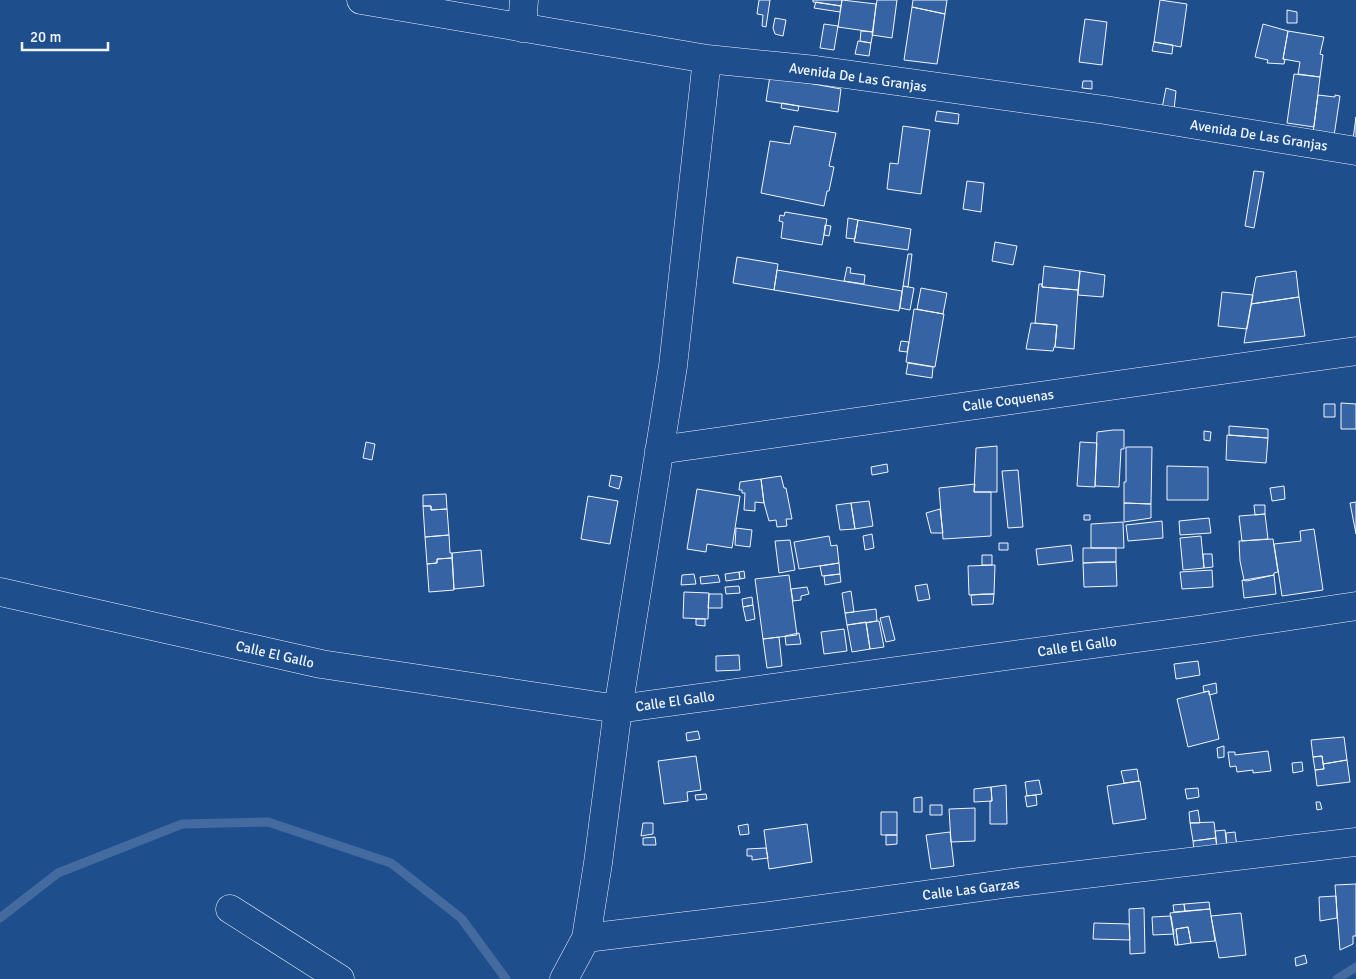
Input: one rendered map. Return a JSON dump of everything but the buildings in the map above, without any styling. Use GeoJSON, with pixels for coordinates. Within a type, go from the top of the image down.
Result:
{"type":"FeatureCollection","features":[{"type":"Feature","properties":{"kind":"street","name":"Avenida De Las Granjas"},"geometry":{"type":"LineString","coordinates":[[361,0],[707,58],[825,71],[1086,108],[1356,151]]}},
{"type":"Feature","properties":{"kind":"street"},"geometry":{"type":"LineString","coordinates":[[522,28],[524,0]]}},
{"type":"Feature","properties":{"kind":"street"},"geometry":{"type":"LineString","coordinates":[[564,979],[586,938],[618,709],[673,366],[707,58]]}},
{"type":"Feature","properties":{"kind":"street","name":"Calle Coquenas"},"geometry":{"type":"LineString","coordinates":[[659,450],[1356,350]]}},
{"type":"Feature","properties":{"kind":"street","name":"Calle El Gallo"},"geometry":{"type":"LineString","coordinates":[[0,592],[321,664],[618,709],[1204,629],[1356,606]]}},
{"type":"Feature","properties":{"kind":"street","name":"Calle Las Garzas"},"geometry":{"type":"LineString","coordinates":[[586,938],[760,917],[1011,883],[1356,842]]}},
{"type":"Feature","properties":{"kind":"street"},"geometry":{"type":"LineString","coordinates":[[230,909],[340,979]]}},
{"type":"Feature","properties":{"kind":"waterway"},"geometry":{"type":"LineString","coordinates":[[0,918],[58,873],[182,824],[268,822],[391,863],[461,918],[506,979]]}},
{"type":"Feature","properties":{"kind":"waterway"},"geometry":{"type":"LineString","coordinates":[[1337,979],[1356,967]]}}]}
